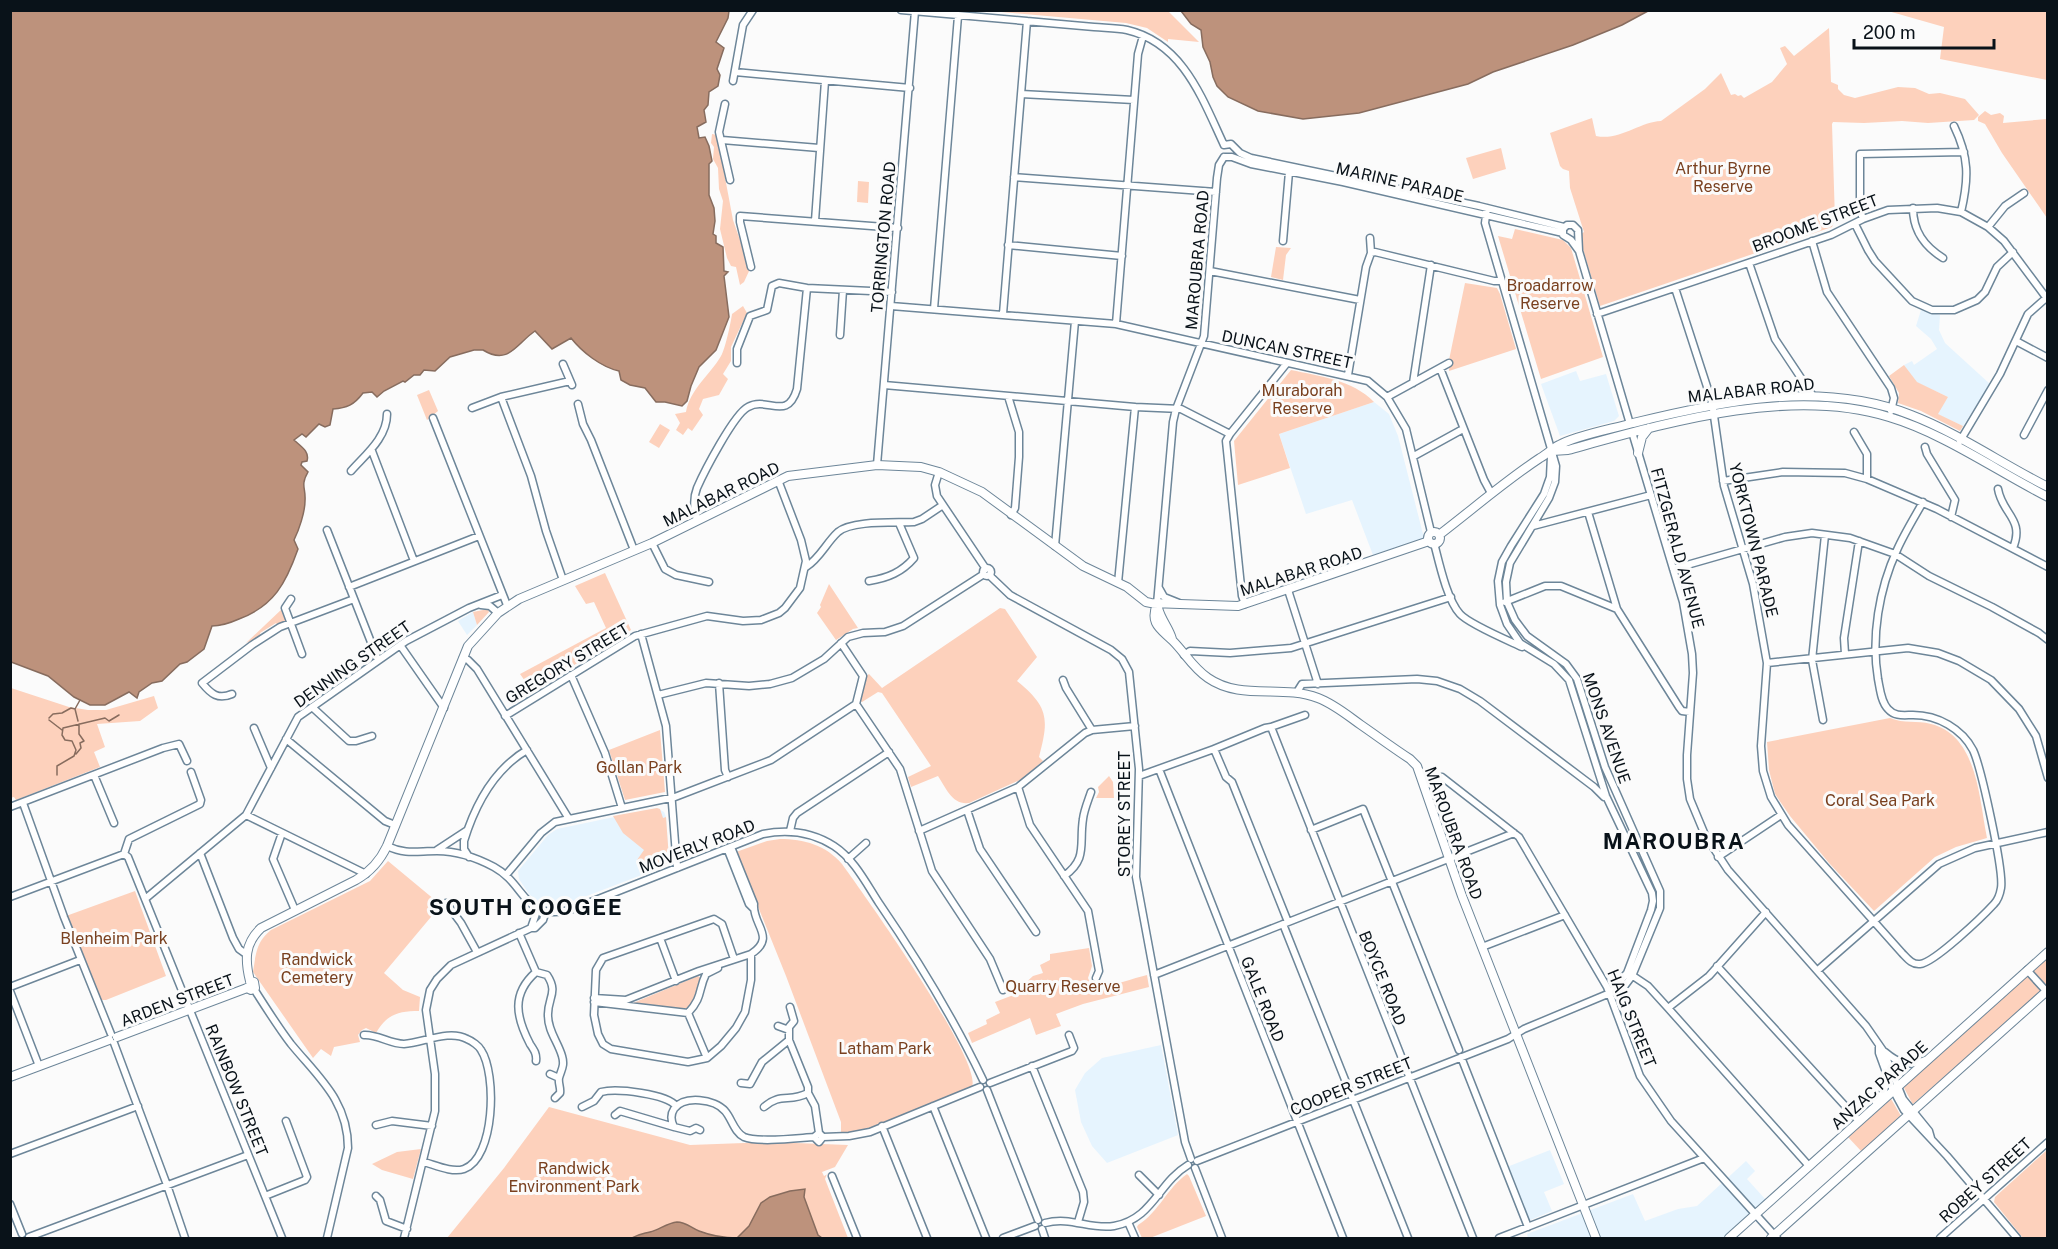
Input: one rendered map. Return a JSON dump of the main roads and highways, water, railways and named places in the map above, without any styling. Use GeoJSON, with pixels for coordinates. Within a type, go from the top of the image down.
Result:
{"type":"FeatureCollection","features":[{"type":"Feature","properties":{"kind":"main road","name":"MALABAR ROAD"},"geometry":{"type":"LineString","coordinates":[[1631,428],[1649,428],[1713,410],[1780,398],[1813,396],[1852,399],[1932,424],[1958,443],[2048,497]]}},
{"type":"Feature","properties":{"kind":"main road","name":"MALABAR ROAD"},"geometry":{"type":"LineString","coordinates":[[250,986],[246,954],[252,939],[261,928],[366,874],[376,864],[387,846],[463,658],[473,640],[498,612],[507,605],[562,580],[652,543],[777,480],[798,474],[877,465],[921,467],[939,472],[982,492],[1083,566],[1118,583],[1146,602],[1228,607],[1245,604],[1432,542],[1428,536],[1435,534],[1552,451],[1568,450],[1678,412],[1806,405],[1891,413]]}},
{"type":"Feature","properties":{"kind":"main road"},"geometry":{"type":"LineString","coordinates":[[1638,453],[1642,437],[1649,428]]}},
{"type":"Feature","properties":{"kind":"main road","name":"MALABAR ROAD"},"geometry":{"type":"LineString","coordinates":[[1958,443],[2048,487]]}},
{"type":"Feature","properties":{"kind":"main road"},"geometry":{"type":"LineString","coordinates":[[1137,594],[1139,602],[1158,626]]}},
{"type":"Feature","properties":{"kind":"main road"},"geometry":{"type":"LineString","coordinates":[[1157,604],[1161,618],[1172,639]]}},
{"type":"Feature","properties":{"kind":"main road","name":"MAROUBRA ROAD"},"geometry":{"type":"LineString","coordinates":[[1157,604],[1154,612],[1158,626],[1203,674],[1227,688],[1240,691],[1297,692],[1319,698],[1413,762],[1422,777],[1482,947],[1596,1239]]}},
{"type":"Feature","properties":{"kind":"main road","name":"ANZAC PARADE"},"geometry":{"type":"LineString","coordinates":[[1729,1239],[2048,952]]}},
{"type":"Feature","properties":{"kind":"main road","name":"ARDEN STREET"},"geometry":{"type":"LineString","coordinates":[[10,1077],[250,986]]}},
{"type":"Feature","properties":{"kind":"main road"},"geometry":{"type":"LineString","coordinates":[[1774,1238],[1910,1113],[2047,992]]}},
{"type":"Feature","properties":{"kind":"waterway"},"geometry":{"type":"LineString","coordinates":[[78,721],[75,709],[80,700]]}},
{"type":"Feature","properties":{"kind":"waterway"},"geometry":{"type":"LineString","coordinates":[[49,718],[53,714],[62,713],[71,708],[75,709]]}},
{"type":"Feature","properties":{"kind":"waterway"},"geometry":{"type":"LineString","coordinates":[[57,775],[57,766],[74,756],[76,750],[72,741],[65,740],[62,735],[63,728],[105,718],[109,721],[119,715]]}},
{"type":"Feature","properties":{"kind":"waterway"},"geometry":{"type":"LineString","coordinates":[[49,720],[62,730]]}},
{"type":"Feature","properties":{"kind":"waterway"},"geometry":{"type":"LineString","coordinates":[[76,754],[81,748],[80,743],[84,741],[79,734],[79,724]]}},
{"type":"Feature","properties":{"kind":"district","name":"MAROUBRA"},"geometry":{"type":"Point","coordinates":[1674,841]}},
{"type":"Feature","properties":{"kind":"district","name":"SOUTH COOGEE"},"geometry":{"type":"Point","coordinates":[526,907]}},
{"type":"Feature","properties":{"kind":"park label","name":"Arthur Byrne Reserve"},"geometry":{"type":"Point","coordinates":[1723,177]}},
{"type":"Feature","properties":{"kind":"park label","name":"Broadarrow Reserve"},"geometry":{"type":"Point","coordinates":[1550,294]}},
{"type":"Feature","properties":{"kind":"park label","name":"Muraborah Reserve"},"geometry":{"type":"Point","coordinates":[1302,399]}},
{"type":"Feature","properties":{"kind":"park label","name":"Gollan Park"},"geometry":{"type":"Point","coordinates":[639,767]}},
{"type":"Feature","properties":{"kind":"park label","name":"Coral Sea Park"},"geometry":{"type":"Point","coordinates":[1880,800]}},
{"type":"Feature","properties":{"kind":"park label","name":"Blenheim Park"},"geometry":{"type":"Point","coordinates":[114,938]}},
{"type":"Feature","properties":{"kind":"park label","name":"Randwick Cemetery"},"geometry":{"type":"Point","coordinates":[317,968]}},
{"type":"Feature","properties":{"kind":"park label","name":"Quarry Reserve"},"geometry":{"type":"Point","coordinates":[1063,986]}},
{"type":"Feature","properties":{"kind":"park label","name":"Latham Park"},"geometry":{"type":"Point","coordinates":[885,1048]}},
{"type":"Feature","properties":{"kind":"park label","name":"Randwick Environment Park"},"geometry":{"type":"Point","coordinates":[574,1177]}}]}
